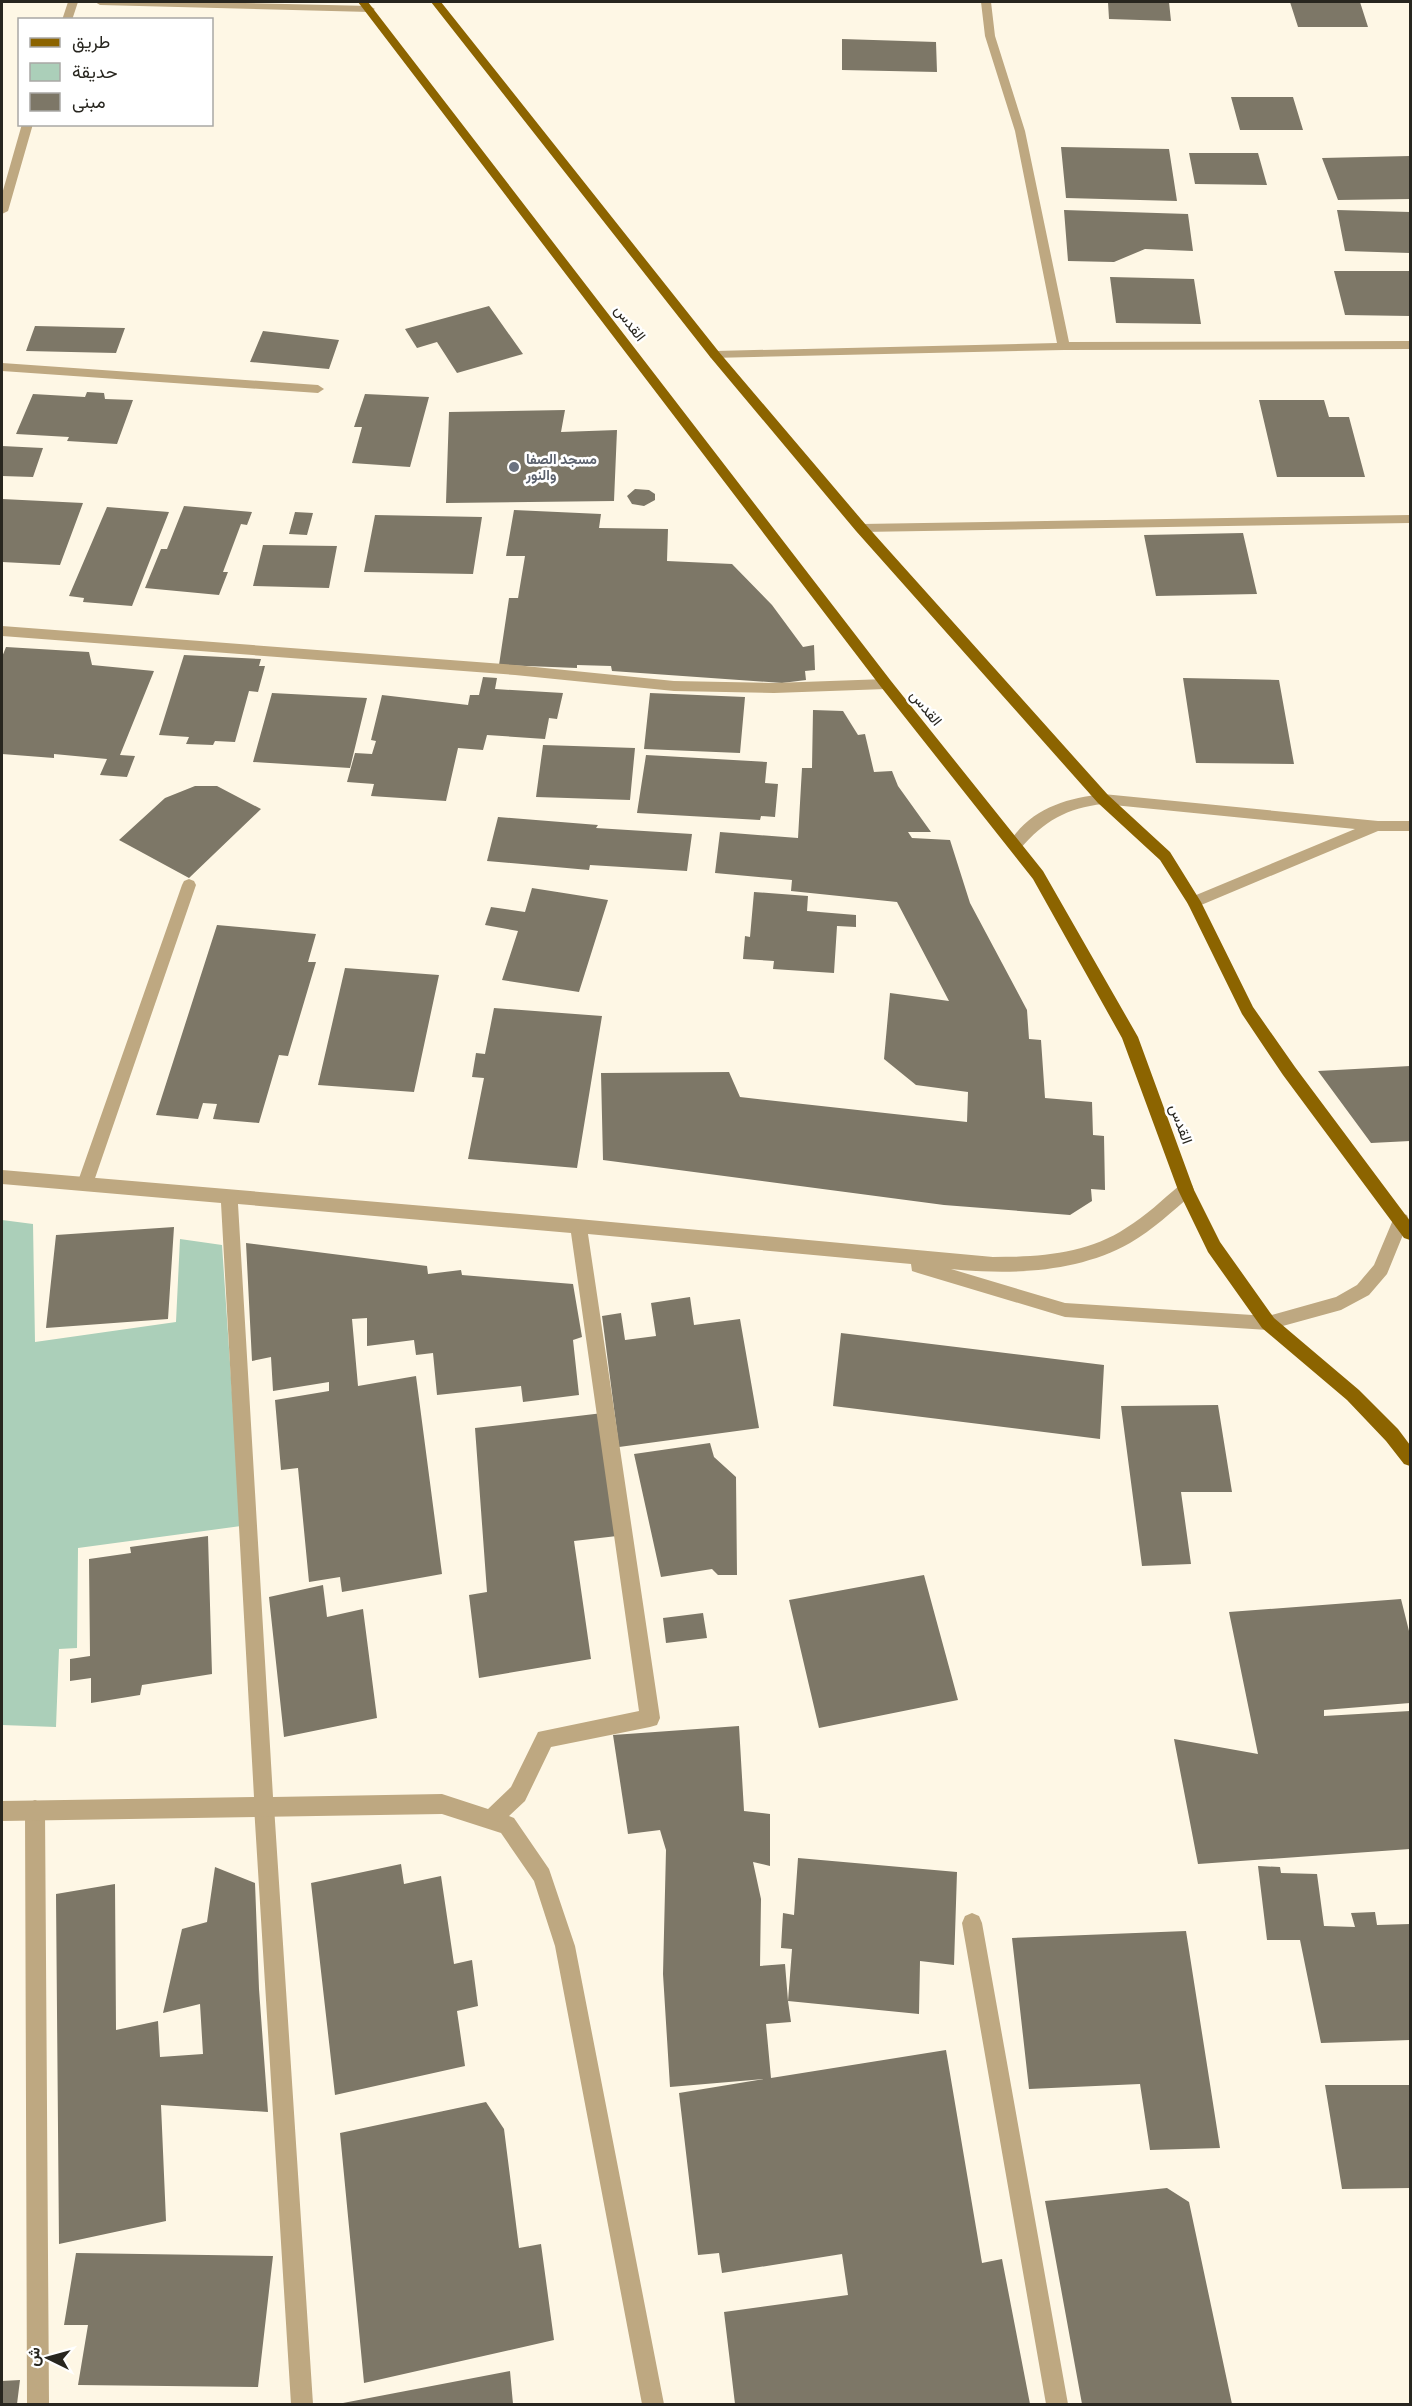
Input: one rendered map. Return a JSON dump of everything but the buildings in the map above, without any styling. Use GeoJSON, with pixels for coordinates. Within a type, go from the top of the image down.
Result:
{"type":"FeatureCollection","features":[{"type":"Feature","properties":{"kind":"main road"},"geometry":{"type":"LineString","coordinates":[[436,2],[715,355],[861,528],[1103,799],[1165,855],[1194,902],[1247,1010],[1289,1071],[1406,1226]]}},
{"type":"Feature","properties":{"kind":"main road","name":"القدس"},"geometry":{"type":"LineString","coordinates":[[366,5],[886,684],[1038,874],[1130,1037],[1186,1190],[1214,1247],[1268,1323],[1353,1395],[1392,1435],[1410,1458]]}},
{"type":"Feature","properties":{"kind":"street"},"geometry":{"type":"LineString","coordinates":[[68,18],[74,2]]}},
{"type":"Feature","properties":{"kind":"street"},"geometry":{"type":"LineString","coordinates":[[100,2],[366,5]]}},
{"type":"Feature","properties":{"kind":"street"},"geometry":{"type":"LineString","coordinates":[[986,2],[990,36],[1020,131],[1064,346]]}},
{"type":"Feature","properties":{"kind":"street"},"geometry":{"type":"LineString","coordinates":[[2,211],[27,126]]}},
{"type":"Feature","properties":{"kind":"street"},"geometry":{"type":"LineString","coordinates":[[715,355],[1064,346],[1410,345]]}},
{"type":"Feature","properties":{"kind":"street"},"geometry":{"type":"LineString","coordinates":[[2,367],[318,389]]}},
{"type":"Feature","properties":{"kind":"street"},"geometry":{"type":"LineString","coordinates":[[861,528],[1410,519]]}},
{"type":"Feature","properties":{"kind":"street"},"geometry":{"type":"LineString","coordinates":[[2,631],[514,670],[674,686],[774,688],[886,684]]}},
{"type":"Feature","properties":{"kind":"street"},"geometry":{"type":"LineString","coordinates":[[1015,845],[1028,828],[1042,816],[1065,805],[1103,799],[1378,826],[1410,826]]}},
{"type":"Feature","properties":{"kind":"street"},"geometry":{"type":"LineString","coordinates":[[1194,902],[1378,826]]}},
{"type":"Feature","properties":{"kind":"street"},"geometry":{"type":"LineString","coordinates":[[85,1184],[189,885]]}},
{"type":"Feature","properties":{"kind":"street"},"geometry":{"type":"LineString","coordinates":[[2,1177],[872,1252],[979,1266],[1060,1259],[1083,1255],[1114,1244],[1186,1190]]}},
{"type":"Feature","properties":{"kind":"street"},"geometry":{"type":"LineString","coordinates":[[229,1196],[264,1806],[302,2404]]}},
{"type":"Feature","properties":{"kind":"street"},"geometry":{"type":"LineString","coordinates":[[490,1820],[519,1794],[545,1739],[650,1718],[578,1226]]}},
{"type":"Feature","properties":{"kind":"street"},"geometry":{"type":"LineString","coordinates":[[872,1252],[1065,1310],[1268,1323],[1332,1306],[1363,1290],[1381,1269],[1406,1226]]}},
{"type":"Feature","properties":{"kind":"street"},"geometry":{"type":"LineString","coordinates":[[2,1811],[442,1804],[507,1825],[542,1876],[566,1946],[652,2404]]}},
{"type":"Feature","properties":{"kind":"street"},"geometry":{"type":"LineString","coordinates":[[35,1810],[38,2404]]}},
{"type":"Feature","properties":{"kind":"street"},"geometry":{"type":"LineString","coordinates":[[972,1923],[1058,2404]]}},
{"type":"Feature","properties":{"kind":"green space"},"geometry":{"type":"Polygon","coordinates":[[[2,1220],[33,1224],[35,1342],[176,1322],[180,1239],[222,1245],[241,1526],[78,1548],[77,1648],[59,1649],[56,1727],[2,1725],[2,1220]]]}},
{"type":"Feature","properties":{"kind":"place","name":"مسجد الصفا والنور"},"geometry":{"type":"Point","coordinates":[514,467]}}]}
